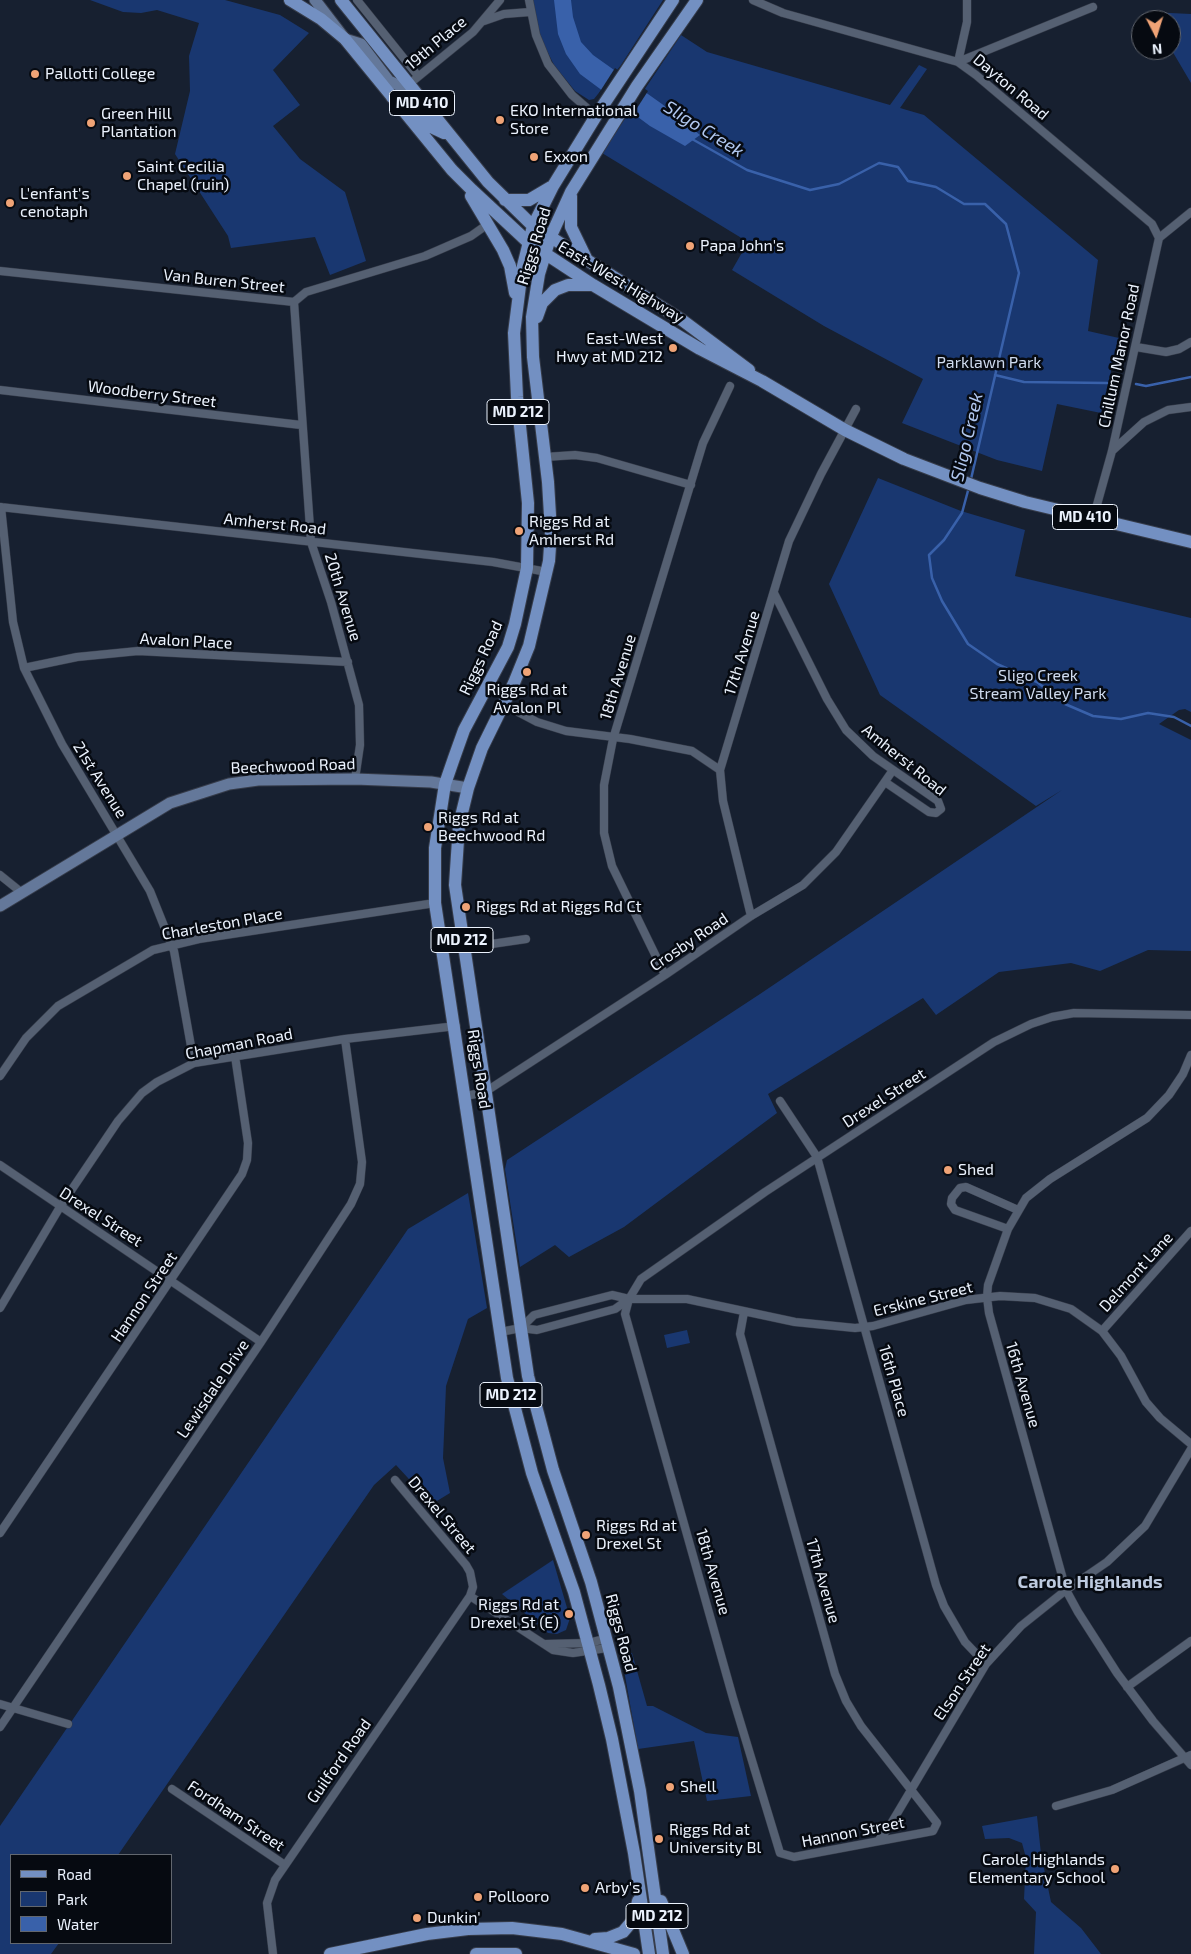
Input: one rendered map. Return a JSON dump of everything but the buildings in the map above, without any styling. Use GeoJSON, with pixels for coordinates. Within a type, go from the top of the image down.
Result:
{"type":"FeatureCollection","features":[{"type":"Feature","properties":{"kind":"main road","name":"East-West Highway"},"geometry":{"type":"LineString","coordinates":[[290,0],[322,19],[345,39],[452,170],[529,243],[593,285],[728,365],[762,381],[845,430],[886,451],[980,488],[1093,519],[1191,542]]}},
{"type":"Feature","properties":{"kind":"main road","name":"Riggs Road"},"geometry":{"type":"LineString","coordinates":[[649,1954],[634,1853],[612,1739],[589,1648],[518,1424],[507,1378],[456,1026],[435,903],[435,848],[445,784],[464,730],[508,646],[515,624],[527,568],[528,503],[517,397],[515,320],[533,226],[553,186],[596,116],[673,0]]}},
{"type":"Feature","properties":{"kind":"main road","name":"Riggs Road"},"geometry":{"type":"LineString","coordinates":[[663,1954],[653,1878],[631,1743],[619,1687],[591,1582],[553,1470],[533,1401],[456,895],[456,866],[459,825],[468,788],[482,748],[529,646],[547,572],[551,532],[545,457],[536,395],[532,336],[534,303],[545,255],[550,238],[571,192],[637,86],[697,0]]}},
{"type":"Feature","properties":{"kind":"main road","name":"East-West Highway"},"geometry":{"type":"LineString","coordinates":[[346,1],[408,85],[448,135],[505,200],[533,226],[682,320],[762,381]]}},
{"type":"Feature","properties":{"kind":"main road"},"geometry":{"type":"LineString","coordinates":[[391,97],[406,101],[429,126],[448,135]]}},
{"type":"Feature","properties":{"kind":"main road"},"geometry":{"type":"LineString","coordinates":[[452,170],[488,224],[510,266],[514,282],[515,320]]}},
{"type":"Feature","properties":{"kind":"main road"},"geometry":{"type":"LineString","coordinates":[[505,200],[528,200],[553,186]]}},
{"type":"Feature","properties":{"kind":"main road"},"geometry":{"type":"LineString","coordinates":[[571,192],[571,226],[588,262]]}},
{"type":"Feature","properties":{"kind":"main road"},"geometry":{"type":"LineString","coordinates":[[532,336],[540,307],[550,293],[568,285],[593,285]]}},
{"type":"Feature","properties":{"kind":"main road"},"geometry":{"type":"LineString","coordinates":[[653,1878],[683,1954]]}},
{"type":"Feature","properties":{"kind":"main road"},"geometry":{"type":"LineString","coordinates":[[578,1938],[608,1938],[624,1932],[634,1919],[640,1894]]}},
{"type":"Feature","properties":{"kind":"main road"},"geometry":{"type":"LineString","coordinates":[[330,1954],[427,1934],[468,1929],[526,1929],[578,1938],[634,1954]]}},
{"type":"Feature","properties":{"kind":"main road"},"geometry":{"type":"LineString","coordinates":[[476,1954],[516,1954]]}},
{"type":"Feature","properties":{"kind":"street"},"geometry":{"type":"LineString","coordinates":[[315,0],[345,39],[361,44],[389,81],[398,85],[408,85]]}},
{"type":"Feature","properties":{"kind":"street","name":"19th Place"},"geometry":{"type":"LineString","coordinates":[[408,85],[483,21],[500,0]]}},
{"type":"Feature","properties":{"kind":"street"},"geometry":{"type":"LineString","coordinates":[[529,0],[536,35],[548,64],[572,95],[596,116]]}},
{"type":"Feature","properties":{"kind":"street","name":"Dayton Road"},"geometry":{"type":"LineString","coordinates":[[753,0],[782,13],[958,62],[976,75],[1152,224],[1158,238]]}},
{"type":"Feature","properties":{"kind":"street"},"geometry":{"type":"LineString","coordinates":[[958,62],[967,22],[967,0]]}},
{"type":"Feature","properties":{"kind":"street","name":"East-West Highway"},"geometry":{"type":"LineString","coordinates":[[346,1],[418,76]]}},
{"type":"Feature","properties":{"kind":"street"},"geometry":{"type":"LineString","coordinates":[[958,62],[1092,7]]}},
{"type":"Feature","properties":{"kind":"street","name":"19th Place"},"geometry":{"type":"LineString","coordinates":[[483,21],[504,14],[530,12]]}},
{"type":"Feature","properties":{"kind":"street"},"geometry":{"type":"LineString","coordinates":[[1158,238],[1191,212]]}},
{"type":"Feature","properties":{"kind":"street","name":"Van Buren Street"},"geometry":{"type":"LineString","coordinates":[[0,271],[294,302],[306,292],[425,256],[466,238],[488,224]]}},
{"type":"Feature","properties":{"kind":"street","name":"Chillum Manor Road"},"geometry":{"type":"LineString","coordinates":[[1093,519],[1112,451],[1136,347],[1158,238]]}},
{"type":"Feature","properties":{"kind":"street","name":"20th Avenue"},"geometry":{"type":"LineString","coordinates":[[294,302],[301,425],[312,542],[359,705],[360,745],[355,779]]}},
{"type":"Feature","properties":{"kind":"street"},"geometry":{"type":"LineString","coordinates":[[1136,347],[1166,352],[1191,342]]}},
{"type":"Feature","properties":{"kind":"street","name":"18th Avenue"},"geometry":{"type":"LineString","coordinates":[[665,975],[616,877],[606,844],[603,821],[604,785],[613,739],[706,434],[730,386]]}},
{"type":"Feature","properties":{"kind":"street","name":"Woodberry Street"},"geometry":{"type":"LineString","coordinates":[[0,390],[301,425]]}},
{"type":"Feature","properties":{"kind":"street"},"geometry":{"type":"LineString","coordinates":[[1112,451],[1144,422],[1168,410],[1191,407]]}},
{"type":"Feature","properties":{"kind":"street","name":"17th Avenue"},"geometry":{"type":"LineString","coordinates":[[751,916],[723,801],[719,782],[720,770],[796,523],[856,409]]}},
{"type":"Feature","properties":{"kind":"street"},"geometry":{"type":"LineString","coordinates":[[545,457],[575,455],[597,458],[691,485]]}},
{"type":"Feature","properties":{"kind":"street","name":"Amherst Road"},"geometry":{"type":"LineString","coordinates":[[0,507],[493,562],[547,572]]}},
{"type":"Feature","properties":{"kind":"street","name":"21st Avenue"},"geometry":{"type":"LineString","coordinates":[[0,507],[13,622],[24,668],[62,744],[118,834],[150,891],[172,944],[194,1063]]}},
{"type":"Feature","properties":{"kind":"street","name":"Amherst Road"},"geometry":{"type":"LineString","coordinates":[[774,593],[827,699],[846,730],[858,743],[892,770],[938,801],[940,805],[939,812],[929,812],[885,782]]}},
{"type":"Feature","properties":{"kind":"street","name":"Avalon Place"},"geometry":{"type":"LineString","coordinates":[[24,668],[77,657],[138,651],[348,662]]}},
{"type":"Feature","properties":{"kind":"street"},"geometry":{"type":"LineString","coordinates":[[503,704],[537,722],[553,727],[613,739],[630,739],[692,751],[720,770]]}},
{"type":"Feature","properties":{"kind":"street","name":"Crosby Road"},"geometry":{"type":"LineString","coordinates":[[466,1096],[485,1092],[665,975],[751,916],[789,895],[815,874],[845,840],[892,770]]}},
{"type":"Feature","properties":{"kind":"street","name":"Beechwood Road"},"geometry":{"type":"LineString","coordinates":[[0,906],[170,803],[229,784],[258,780],[355,779],[445,784],[468,788]]}},
{"type":"Feature","properties":{"kind":"street"},"geometry":{"type":"LineString","coordinates":[[0,875],[21,892]]}},
{"type":"Feature","properties":{"kind":"street","name":"Charleston Place"},"geometry":{"type":"LineString","coordinates":[[0,1076],[26,1038],[58,1006],[140,956],[172,944],[435,903]]}},
{"type":"Feature","properties":{"kind":"street"},"geometry":{"type":"LineString","coordinates":[[464,948],[526,938]]}},
{"type":"Feature","properties":{"kind":"street","name":"Drexel Street"},"geometry":{"type":"LineString","coordinates":[[630,1299],[641,1279],[817,1157],[994,1042],[1042,1020],[1063,1014],[1191,1015]]}},
{"type":"Feature","properties":{"kind":"street","name":"Chapman Road"},"geometry":{"type":"LineString","coordinates":[[0,1308],[60,1207],[130,1105],[157,1082],[194,1063],[344,1039],[456,1026]]}},
{"type":"Feature","properties":{"kind":"street","name":"Lewisdale Drive"},"geometry":{"type":"LineString","coordinates":[[0,1727],[262,1342],[351,1204],[360,1184],[362,1162],[344,1039]]}},
{"type":"Feature","properties":{"kind":"street","name":"Hannon Street"},"geometry":{"type":"LineString","coordinates":[[0,1533],[238,1182],[247,1160],[248,1143],[235,1056]]}},
{"type":"Feature","properties":{"kind":"street","name":"16th Avenue"},"geometry":{"type":"LineString","coordinates":[[1191,1056],[1183,1074],[1169,1095],[1147,1118],[1050,1179],[1026,1198],[1008,1229],[988,1285],[987,1298],[989,1313],[1066,1590],[1091,1634],[1128,1687],[1187,1757],[1191,1766]]}},
{"type":"Feature","properties":{"kind":"street","name":"16th Place"},"geometry":{"type":"LineString","coordinates":[[780,1101],[817,1157],[936,1585],[944,1606],[965,1642],[986,1664]]}},
{"type":"Feature","properties":{"kind":"street","name":"Drexel Street"},"geometry":{"type":"LineString","coordinates":[[0,1165],[262,1342]]}},
{"type":"Feature","properties":{"kind":"street"},"geometry":{"type":"LineString","coordinates":[[1008,1229],[955,1210],[951,1204],[952,1198],[960,1188],[966,1187],[1018,1210]]}},
{"type":"Feature","properties":{"kind":"street","name":"Delmont Lane"},"geometry":{"type":"LineString","coordinates":[[1102,1331],[1191,1231]]}},
{"type":"Feature","properties":{"kind":"street"},"geometry":{"type":"LineString","coordinates":[[521,1328],[534,1315],[612,1295],[630,1299]]}},
{"type":"Feature","properties":{"kind":"street","name":"Erskine Street"},"geometry":{"type":"LineString","coordinates":[[630,1299],[687,1299],[744,1312],[817,1325],[865,1328],[966,1300],[1022,1296],[1053,1302],[1085,1317],[1102,1331],[1120,1356],[1146,1402],[1160,1418],[1191,1444]]}},
{"type":"Feature","properties":{"kind":"street"},"geometry":{"type":"LineString","coordinates":[[500,1332],[521,1328],[537,1330],[615,1309],[630,1299]]}},
{"type":"Feature","properties":{"kind":"street","name":"18th Avenue"},"geometry":{"type":"LineString","coordinates":[[630,1299],[625,1314],[780,1853]]}},
{"type":"Feature","properties":{"kind":"street","name":"17th Avenue"},"geometry":{"type":"LineString","coordinates":[[744,1312],[740,1334],[835,1674],[846,1701],[860,1726],[937,1823],[933,1831]]}},
{"type":"Feature","properties":{"kind":"street","name":"Elson Street"},"geometry":{"type":"LineString","coordinates":[[878,1841],[889,1827],[909,1790],[986,1664],[1022,1626],[1066,1590],[1107,1562],[1145,1526],[1191,1449]]}},
{"type":"Feature","properties":{"kind":"street","name":"Drexel Street"},"geometry":{"type":"LineString","coordinates":[[395,1480],[466,1565],[473,1587],[470,1596]]}},
{"type":"Feature","properties":{"kind":"street"},"geometry":{"type":"LineString","coordinates":[[470,1596],[546,1644],[589,1648],[606,1643]]}},
{"type":"Feature","properties":{"kind":"street","name":"Guilford Road"},"geometry":{"type":"LineString","coordinates":[[273,1954],[267,1903],[275,1880],[470,1596]]}},
{"type":"Feature","properties":{"kind":"street"},"geometry":{"type":"LineString","coordinates":[[1128,1687],[1191,1641]]}},
{"type":"Feature","properties":{"kind":"street"},"geometry":{"type":"LineString","coordinates":[[0,1704],[68,1724]]}},
{"type":"Feature","properties":{"kind":"street"},"geometry":{"type":"LineString","coordinates":[[1056,1806],[1112,1790],[1187,1757]]}},
{"type":"Feature","properties":{"kind":"street","name":"Fordham Street"},"geometry":{"type":"LineString","coordinates":[[172,1789],[285,1865]]}},
{"type":"Feature","properties":{"kind":"street","name":"Hannon Street"},"geometry":{"type":"LineString","coordinates":[[780,1853],[794,1857],[933,1831]]}},
{"type":"Feature","properties":{"kind":"green space"},"geometry":{"type":"Polygon","coordinates":[[[90,0],[225,0],[280,15],[309,33],[273,70],[300,105],[273,126],[300,159],[345,192],[366,261],[330,275],[315,237],[231,248],[228,236],[175,154],[190,91],[189,56],[199,23],[157,10],[141,13],[123,12],[90,0]]]}},
{"type":"Feature","properties":{"kind":"green space"},"geometry":{"type":"Polygon","coordinates":[[[532,0],[663,0],[621,65],[594,99],[589,100],[575,91],[554,65],[541,39],[532,0]]]}},
{"type":"Feature","properties":{"kind":"green space"},"geometry":{"type":"Polygon","coordinates":[[[1181,14],[1191,14],[1191,83],[1177,60],[1181,60],[1181,14]]]}},
{"type":"Feature","properties":{"kind":"green space","name":"Parklawn Park"},"geometry":{"type":"Polygon","coordinates":[[[681,35],[707,52],[890,105],[919,65],[927,69],[900,108],[924,115],[1098,260],[1088,331],[1119,338],[1101,413],[1057,404],[1042,471],[997,460],[902,423],[923,379],[824,326],[732,270],[748,242],[602,153],[681,35]]]}},
{"type":"Feature","properties":{"kind":"green space","name":"Sligo Creek Stream Valley Park"},"geometry":{"type":"Polygon","coordinates":[[[878,478],[961,511],[1025,530],[1015,576],[1191,618],[1191,712],[1185,709],[1179,710],[1159,724],[1191,740],[1191,951],[1148,950],[1100,971],[1071,963],[999,972],[936,1015],[923,998],[768,1094],[777,1113],[624,1227],[569,1257],[555,1245],[520,1267],[505,1169],[507,1160],[760,994],[1062,790],[1036,806],[880,695],[829,584],[878,478]]]}},
{"type":"Feature","properties":{"kind":"green space"},"geometry":{"type":"Polygon","coordinates":[[[468,1193],[487,1308],[468,1319],[446,1386],[443,1458],[450,1493],[432,1504],[396,1465],[374,1485],[119,1854],[10,1854],[10,1944],[58,1944],[51,1954],[0,1954],[0,1826],[408,1229],[468,1193]]]}},
{"type":"Feature","properties":{"kind":"green space"},"geometry":{"type":"Polygon","coordinates":[[[687,1330],[690,1343],[667,1348],[664,1335],[687,1330]]]}},
{"type":"Feature","properties":{"kind":"green space"},"geometry":{"type":"Polygon","coordinates":[[[553,1560],[570,1618],[566,1630],[557,1634],[548,1633],[502,1594],[553,1560]]]}},
{"type":"Feature","properties":{"kind":"green space"},"geometry":{"type":"Polygon","coordinates":[[[621,1653],[632,1653],[647,1706],[653,1706],[706,1733],[738,1737],[751,1796],[707,1801],[694,1741],[638,1749],[621,1653]]]}},
{"type":"Feature","properties":{"kind":"green space"},"geometry":{"type":"Polygon","coordinates":[[[1037,1816],[1041,1854],[1051,1902],[1081,1928],[1101,1954],[1034,1954],[1036,1912],[1024,1899],[1026,1858],[1022,1843],[1009,1838],[985,1839],[982,1826],[1037,1816]]]}},
{"type":"Feature","properties":{"kind":"water"},"geometry":{"type":"Polygon","coordinates":[[[554,0],[571,0],[573,17],[581,42],[593,55],[662,104],[700,135],[685,146],[650,126],[580,74],[566,54],[558,34],[554,0]]]}},
{"type":"Feature","properties":{"kind":"pier"},"geometry":{"type":"Polygon","coordinates":[[[615,68],[648,91],[632,116],[599,93],[615,68]]]}},
{"type":"Feature","properties":{"kind":"waterway","name":"Sligo Creek"},"geometry":{"type":"LineString","coordinates":[[692,139],[747,170],[810,190],[839,184],[879,163],[898,167],[908,181],[936,187],[964,204],[985,204],[1006,224],[1019,273],[971,479]]}},
{"type":"Feature","properties":{"kind":"waterway"},"geometry":{"type":"LineString","coordinates":[[995,375],[1024,382],[1107,383]]}},
{"type":"Feature","properties":{"kind":"waterway"},"geometry":{"type":"LineString","coordinates":[[1136,384],[1146,386],[1191,377]]}},
{"type":"Feature","properties":{"kind":"waterway","name":"Sligo Creek"},"geometry":{"type":"LineString","coordinates":[[969,487],[962,513],[944,540],[929,555],[932,578],[942,601],[968,644],[997,664],[1037,682],[1065,704],[1093,716],[1121,719],[1148,713],[1174,717],[1191,726]]}},
{"type":"Feature","properties":{"kind":"place","name":"Pallotti College"},"geometry":{"type":"Point","coordinates":[35,74]}},
{"type":"Feature","properties":{"kind":"place","name":"EKO International Store"},"geometry":{"type":"Point","coordinates":[500,120]}},
{"type":"Feature","properties":{"kind":"place","name":"Green Hill Plantation"},"geometry":{"type":"Point","coordinates":[91,123]}},
{"type":"Feature","properties":{"kind":"place","name":"Exxon"},"geometry":{"type":"Point","coordinates":[534,157]}},
{"type":"Feature","properties":{"kind":"place","name":"Saint Cecilia Chapel (ruin)"},"geometry":{"type":"Point","coordinates":[127,176]}},
{"type":"Feature","properties":{"kind":"place","name":"L'enfant's cenotaph"},"geometry":{"type":"Point","coordinates":[10,203]}},
{"type":"Feature","properties":{"kind":"place","name":"Papa John's"},"geometry":{"type":"Point","coordinates":[690,246]}},
{"type":"Feature","properties":{"kind":"place","name":"East-West Hwy at MD 212"},"geometry":{"type":"Point","coordinates":[673,348]}},
{"type":"Feature","properties":{"kind":"place","name":"Riggs Rd at Amherst Rd"},"geometry":{"type":"Point","coordinates":[519,531]}},
{"type":"Feature","properties":{"kind":"place","name":"Riggs Rd at Avalon Pl"},"geometry":{"type":"Point","coordinates":[527,672]}},
{"type":"Feature","properties":{"kind":"place","name":"Riggs Rd at Beechwood Rd"},"geometry":{"type":"Point","coordinates":[428,827]}},
{"type":"Feature","properties":{"kind":"place","name":"Riggs Rd at Riggs Rd Ct"},"geometry":{"type":"Point","coordinates":[466,907]}},
{"type":"Feature","properties":{"kind":"place","name":"Shed"},"geometry":{"type":"Point","coordinates":[948,1170]}},
{"type":"Feature","properties":{"kind":"place","name":"Riggs Rd at Drexel St"},"geometry":{"type":"Point","coordinates":[586,1535]}},
{"type":"Feature","properties":{"kind":"place","name":"Riggs Rd at Drexel St (E)"},"geometry":{"type":"Point","coordinates":[569,1614]}},
{"type":"Feature","properties":{"kind":"place","name":"Shell"},"geometry":{"type":"Point","coordinates":[670,1787]}},
{"type":"Feature","properties":{"kind":"place","name":"Riggs Rd at University Bl"},"geometry":{"type":"Point","coordinates":[659,1839]}},
{"type":"Feature","properties":{"kind":"place","name":"Carole Highlands Elementary School"},"geometry":{"type":"Point","coordinates":[1115,1869]}},
{"type":"Feature","properties":{"kind":"place","name":"Arby's"},"geometry":{"type":"Point","coordinates":[585,1888]}},
{"type":"Feature","properties":{"kind":"place","name":"Pollooro"},"geometry":{"type":"Point","coordinates":[478,1897]}},
{"type":"Feature","properties":{"kind":"place","name":"Dunkin'"},"geometry":{"type":"Point","coordinates":[417,1918]}},
{"type":"Feature","properties":{"kind":"district","name":"Carole Highlands"},"geometry":{"type":"Point","coordinates":[1090,1582]}}]}
